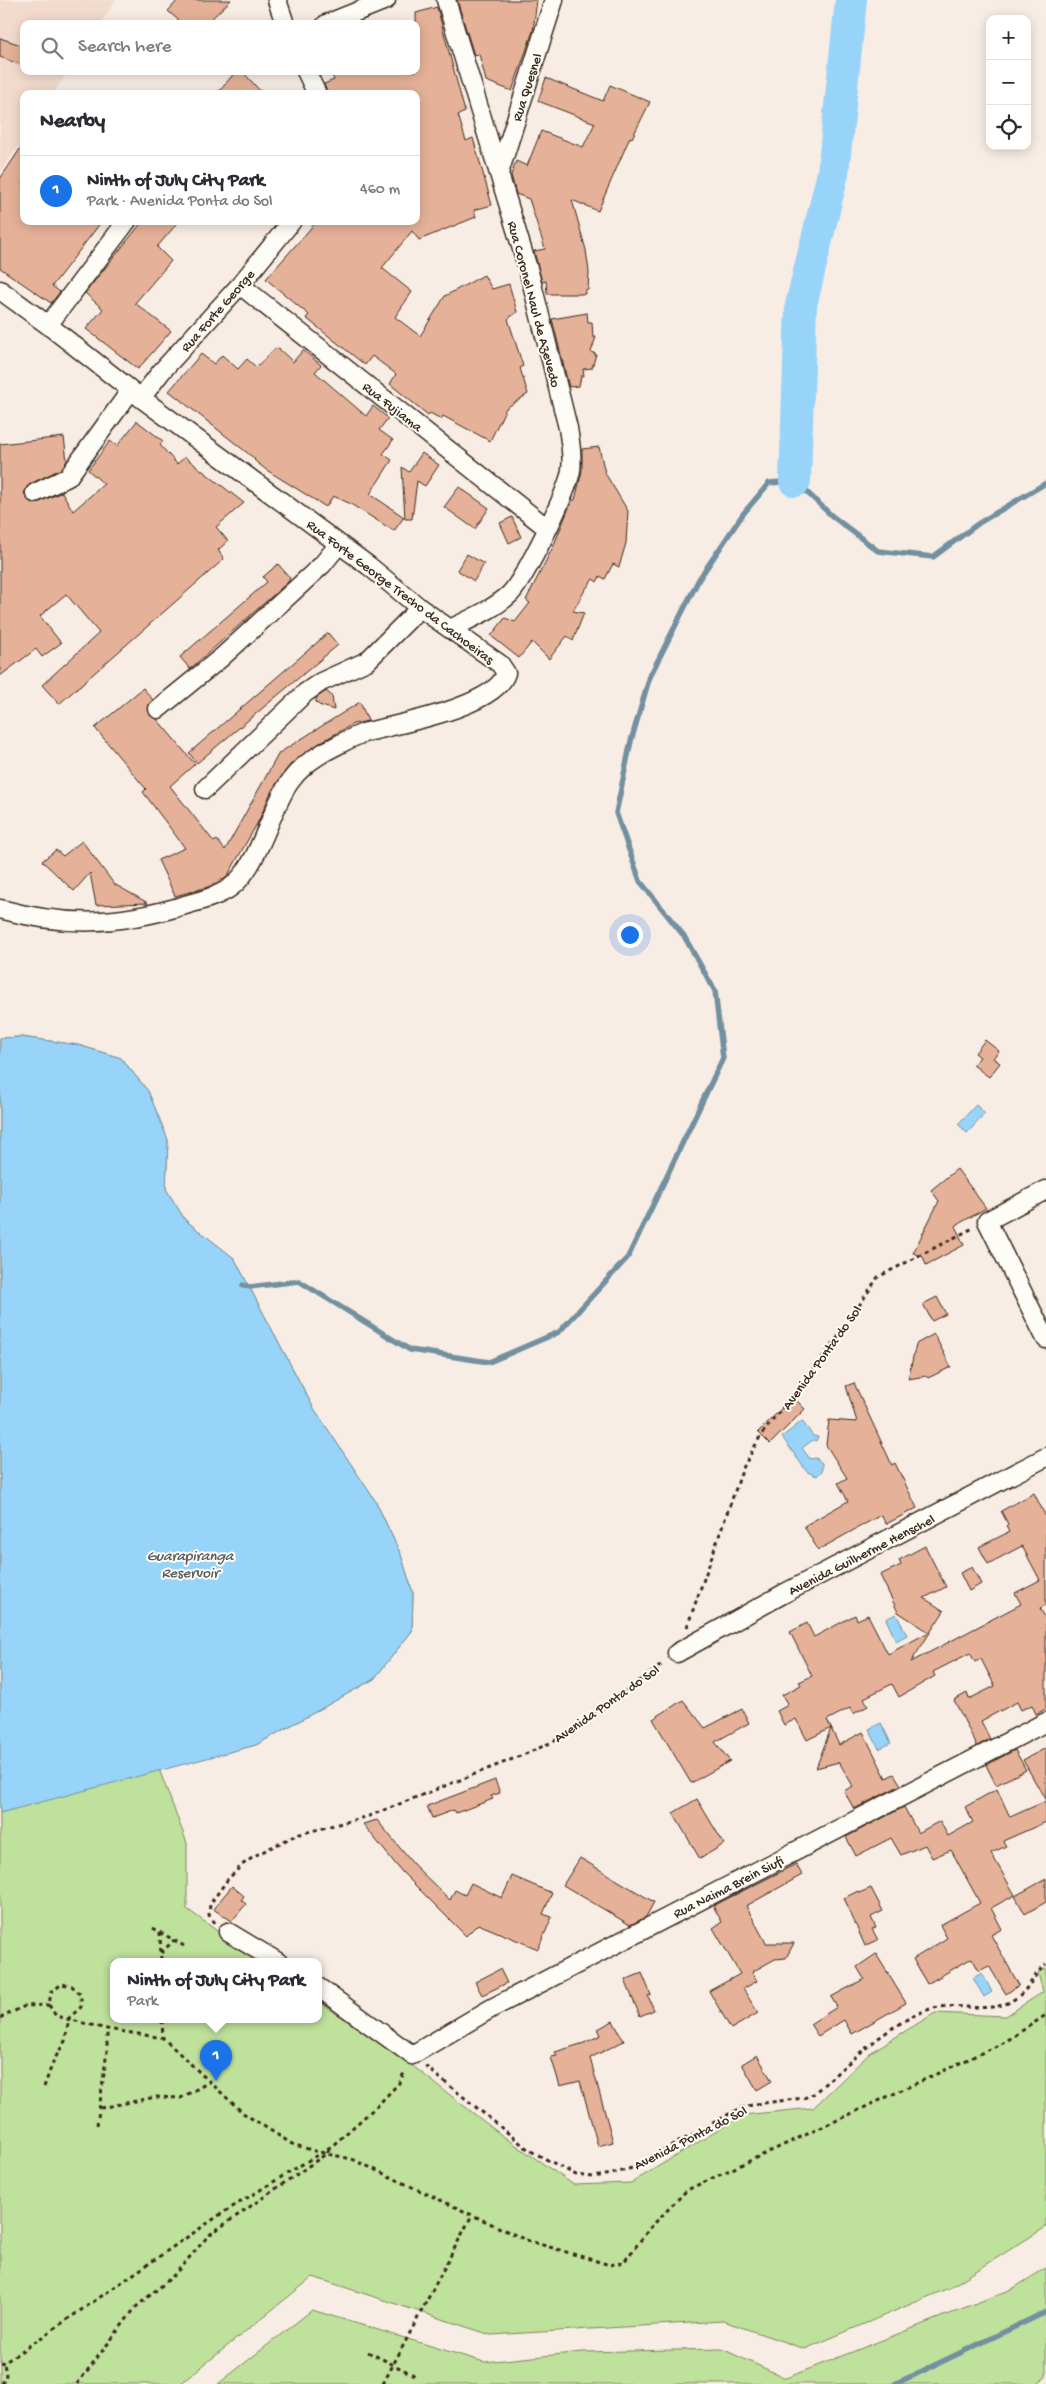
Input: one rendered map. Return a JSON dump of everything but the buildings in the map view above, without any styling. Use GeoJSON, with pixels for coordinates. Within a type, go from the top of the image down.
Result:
{"type":"FeatureCollection","features":[{"type":"Feature","properties":{"kind":"street"},"geometry":{"type":"LineString","coordinates":[[261,0],[281,11]]}},
{"type":"Feature","properties":{"kind":"street"},"geometry":{"type":"LineString","coordinates":[[336,20],[386,0]]}},
{"type":"Feature","properties":{"kind":"street","name":"Rua Coronel Naul de Azevedo"},"geometry":{"type":"LineString","coordinates":[[446,0],[499,173],[544,330],[572,453],[571,471],[564,493],[517,584],[504,599],[450,629]]}},
{"type":"Feature","properties":{"kind":"street","name":"Rua Quesnel"},"geometry":{"type":"LineString","coordinates":[[499,173],[554,0]]}},
{"type":"Feature","properties":{"kind":"street"},"geometry":{"type":"LineString","coordinates":[[308,75],[315,90]]}},
{"type":"Feature","properties":{"kind":"street"},"geometry":{"type":"LineString","coordinates":[[48,325],[124,225]]}},
{"type":"Feature","properties":{"kind":"street","name":"Rua Forte George"},"geometry":{"type":"LineString","coordinates":[[35,492],[68,477],[136,394],[161,372],[240,285],[289,225]]}},
{"type":"Feature","properties":{"kind":"street","name":"Rua Fujiama"},"geometry":{"type":"LineString","coordinates":[[240,285],[547,528]]}},
{"type":"Feature","properties":{"kind":"street","name":"Rua Forte George Trecho da Cachoeiras"},"geometry":{"type":"LineString","coordinates":[[0,290],[136,394],[339,544],[420,608],[500,664],[506,673],[500,684],[487,694],[455,709],[347,740],[307,763],[288,784],[250,864],[230,889],[208,898],[152,915],[106,922],[71,922],[0,909]]}},
{"type":"Feature","properties":{"kind":"street"},"geometry":{"type":"LineString","coordinates":[[158,710],[222,657],[322,564],[339,544]]}},
{"type":"Feature","properties":{"kind":"street"},"geometry":{"type":"LineString","coordinates":[[205,789],[305,693],[320,682],[366,661],[420,608]]}},
{"type":"Feature","properties":{"kind":"street"},"geometry":{"type":"LineString","coordinates":[[1046,1190],[987,1221],[1046,1340]]}},
{"type":"Feature","properties":{"kind":"street","name":"Avenida Guilherme Henschel"},"geometry":{"type":"LineString","coordinates":[[678,1653],[783,1594],[1046,1457]]}},
{"type":"Feature","properties":{"kind":"street","name":"Rua Naima Brein Siufi"},"geometry":{"type":"LineString","coordinates":[[412,2056],[508,2000],[1046,1722]]}},
{"type":"Feature","properties":{"kind":"street"},"geometry":{"type":"LineString","coordinates":[[228,1932],[271,1958]]}},
{"type":"Feature","properties":{"kind":"street"},"geometry":{"type":"LineString","coordinates":[[322,1990],[412,2056]]}},
{"type":"Feature","properties":{"kind":"path","name":"Avenida Ponta do Sol"},"geometry":{"type":"LineString","coordinates":[[228,1932],[214,1922],[209,1915],[210,1904],[228,1879],[242,1865],[258,1854],[296,1835],[369,1816],[528,1753],[563,1737],[678,1653],[718,1545],[743,1468],[760,1435],[836,1340],[878,1277],[987,1221]]}},
{"type":"Feature","properties":{"kind":"path"},"geometry":{"type":"LineString","coordinates":[[153,1928],[184,1946]]}},
{"type":"Feature","properties":{"kind":"path"},"geometry":{"type":"LineString","coordinates":[[160,1932],[161,1958]]}},
{"type":"Feature","properties":{"kind":"path"},"geometry":{"type":"LineString","coordinates":[[161,1953],[174,1940]]}},
{"type":"Feature","properties":{"kind":"path","name":"Avenida Ponta do Sol"},"geometry":{"type":"LineString","coordinates":[[412,2056],[529,2150],[576,2175],[593,2177],[612,2174],[656,2156],[740,2108],[808,2096],[886,2034],[907,2019],[927,2010],[944,2006],[999,2006],[1012,2001],[1026,1991],[1046,1964]]}},
{"type":"Feature","properties":{"kind":"path"},"geometry":{"type":"LineString","coordinates":[[44,2087],[53,2062],[64,2041],[69,2018],[82,2007],[81,1995],[72,1986],[62,1984],[51,1992],[49,2005],[56,2016],[69,2018],[107,2029],[162,2038],[243,2113],[292,2144],[352,2159],[526,2240],[610,2265],[624,2262],[650,2228],[687,2190],[1005,2042],[1046,2015]]}},
{"type":"Feature","properties":{"kind":"path"},"geometry":{"type":"LineString","coordinates":[[0,2018],[25,2006],[49,2005]]}},
{"type":"Feature","properties":{"kind":"path"},"geometry":{"type":"LineString","coordinates":[[162,2023],[162,2038]]}},
{"type":"Feature","properties":{"kind":"path"},"geometry":{"type":"LineString","coordinates":[[97,2125],[107,2052],[107,2029]]}},
{"type":"Feature","properties":{"kind":"path"},"geometry":{"type":"LineString","coordinates":[[78,2384],[136,2307],[173,2276],[209,2236],[326,2154],[332,2146],[378,2105],[399,2083],[412,2056]]}},
{"type":"Feature","properties":{"kind":"path"},"geometry":{"type":"LineString","coordinates":[[100,2108],[156,2097],[181,2098],[209,2082]]}},
{"type":"Feature","properties":{"kind":"path"},"geometry":{"type":"LineString","coordinates":[[2,2384],[6,2375],[2,2363],[221,2214],[318,2152],[332,2146]]}},
{"type":"Feature","properties":{"kind":"path"},"geometry":{"type":"LineString","coordinates":[[383,2384],[472,2215]]}},
{"type":"Feature","properties":{"kind":"path"},"geometry":{"type":"LineString","coordinates":[[368,2352],[416,2376]]}},
{"type":"Feature","properties":{"kind":"shaded area"},"geometry":{"type":"Polygon","coordinates":[[[0,0],[116,0],[103,20],[20,20],[20,75],[65,75],[56,90],[20,90],[20,144],[0,173],[0,0]]]}},
{"type":"Feature","properties":{"kind":"green space"},"geometry":{"type":"Polygon","coordinates":[[[21,1037],[78,1045],[121,1058],[148,1091],[168,1140],[166,1189],[185,1220],[234,1258],[313,1407],[376,1502],[401,1555],[413,1593],[412,1631],[374,1679],[256,1745],[159,1769],[187,1843],[187,1909],[254,1958],[110,1958],[110,2023],[322,2023],[322,2004],[409,2063],[500,2134],[574,2185],[631,2183],[743,2115],[813,2108],[871,2052],[935,2013],[1006,2016],[1043,1992],[1038,1973],[1046,1968],[1046,2227],[949,2288],[805,2349],[723,2321],[491,2335],[313,2277],[180,2384],[0,2384],[0,1038],[21,1037]]]}},
{"type":"Feature","properties":{"kind":"green space"},"geometry":{"type":"Polygon","coordinates":[[[1046,2268],[1046,2377],[1036,2384],[218,2384],[312,2310],[484,2362],[582,2352],[722,2349],[786,2378],[1012,2289],[1046,2268]]]}},
{"type":"Feature","properties":{"kind":"water","name":"Guarapiranga Reservoir"},"geometry":{"type":"Polygon","coordinates":[[[21,1037],[78,1045],[121,1058],[148,1091],[168,1140],[166,1189],[185,1220],[234,1258],[313,1407],[376,1502],[401,1555],[413,1593],[412,1631],[374,1679],[256,1745],[0,1813],[0,1038],[21,1037]]]}},
{"type":"Feature","properties":{"kind":"water"},"geometry":{"type":"Polygon","coordinates":[[[976,1105],[985,1114],[967,1133],[958,1124],[976,1105]]]}},
{"type":"Feature","properties":{"kind":"water"},"geometry":{"type":"Polygon","coordinates":[[[802,1421],[813,1436],[818,1437],[816,1441],[813,1440],[802,1448],[810,1459],[816,1458],[822,1463],[822,1471],[817,1476],[807,1472],[782,1437],[802,1421]]]}},
{"type":"Feature","properties":{"kind":"water"},"geometry":{"type":"Polygon","coordinates":[[[896,1614],[907,1635],[896,1641],[886,1619],[896,1614]]]}},
{"type":"Feature","properties":{"kind":"water"},"geometry":{"type":"Polygon","coordinates":[[[881,1723],[891,1743],[879,1749],[869,1729],[881,1723]]]}},
{"type":"Feature","properties":{"kind":"water"},"geometry":{"type":"Polygon","coordinates":[[[982,1973],[992,1992],[984,1997],[973,1978],[982,1973]]]}},
{"type":"Feature","properties":{"kind":"waterway"},"geometry":{"type":"LineString","coordinates":[[795,481],[801,305],[833,173],[851,0]]}},
{"type":"Feature","properties":{"kind":"waterway"},"geometry":{"type":"LineString","coordinates":[[243,1285],[249,1287],[299,1281],[410,1350],[489,1362],[559,1332],[628,1257],[723,1058],[715,991],[684,936],[640,881],[616,813],[631,741],[650,676],[699,579],[743,514],[769,483],[795,481],[832,516],[878,551],[933,557],[979,523],[1046,483]]}},
{"type":"Feature","properties":{"kind":"waterway"},"geometry":{"type":"LineString","coordinates":[[895,2384],[1046,2312]]}},
{"type":"Feature","properties":{"kind":"place","name":"Ninth of July City Park"},"geometry":{"type":"Point","coordinates":[216,2081]}}]}
